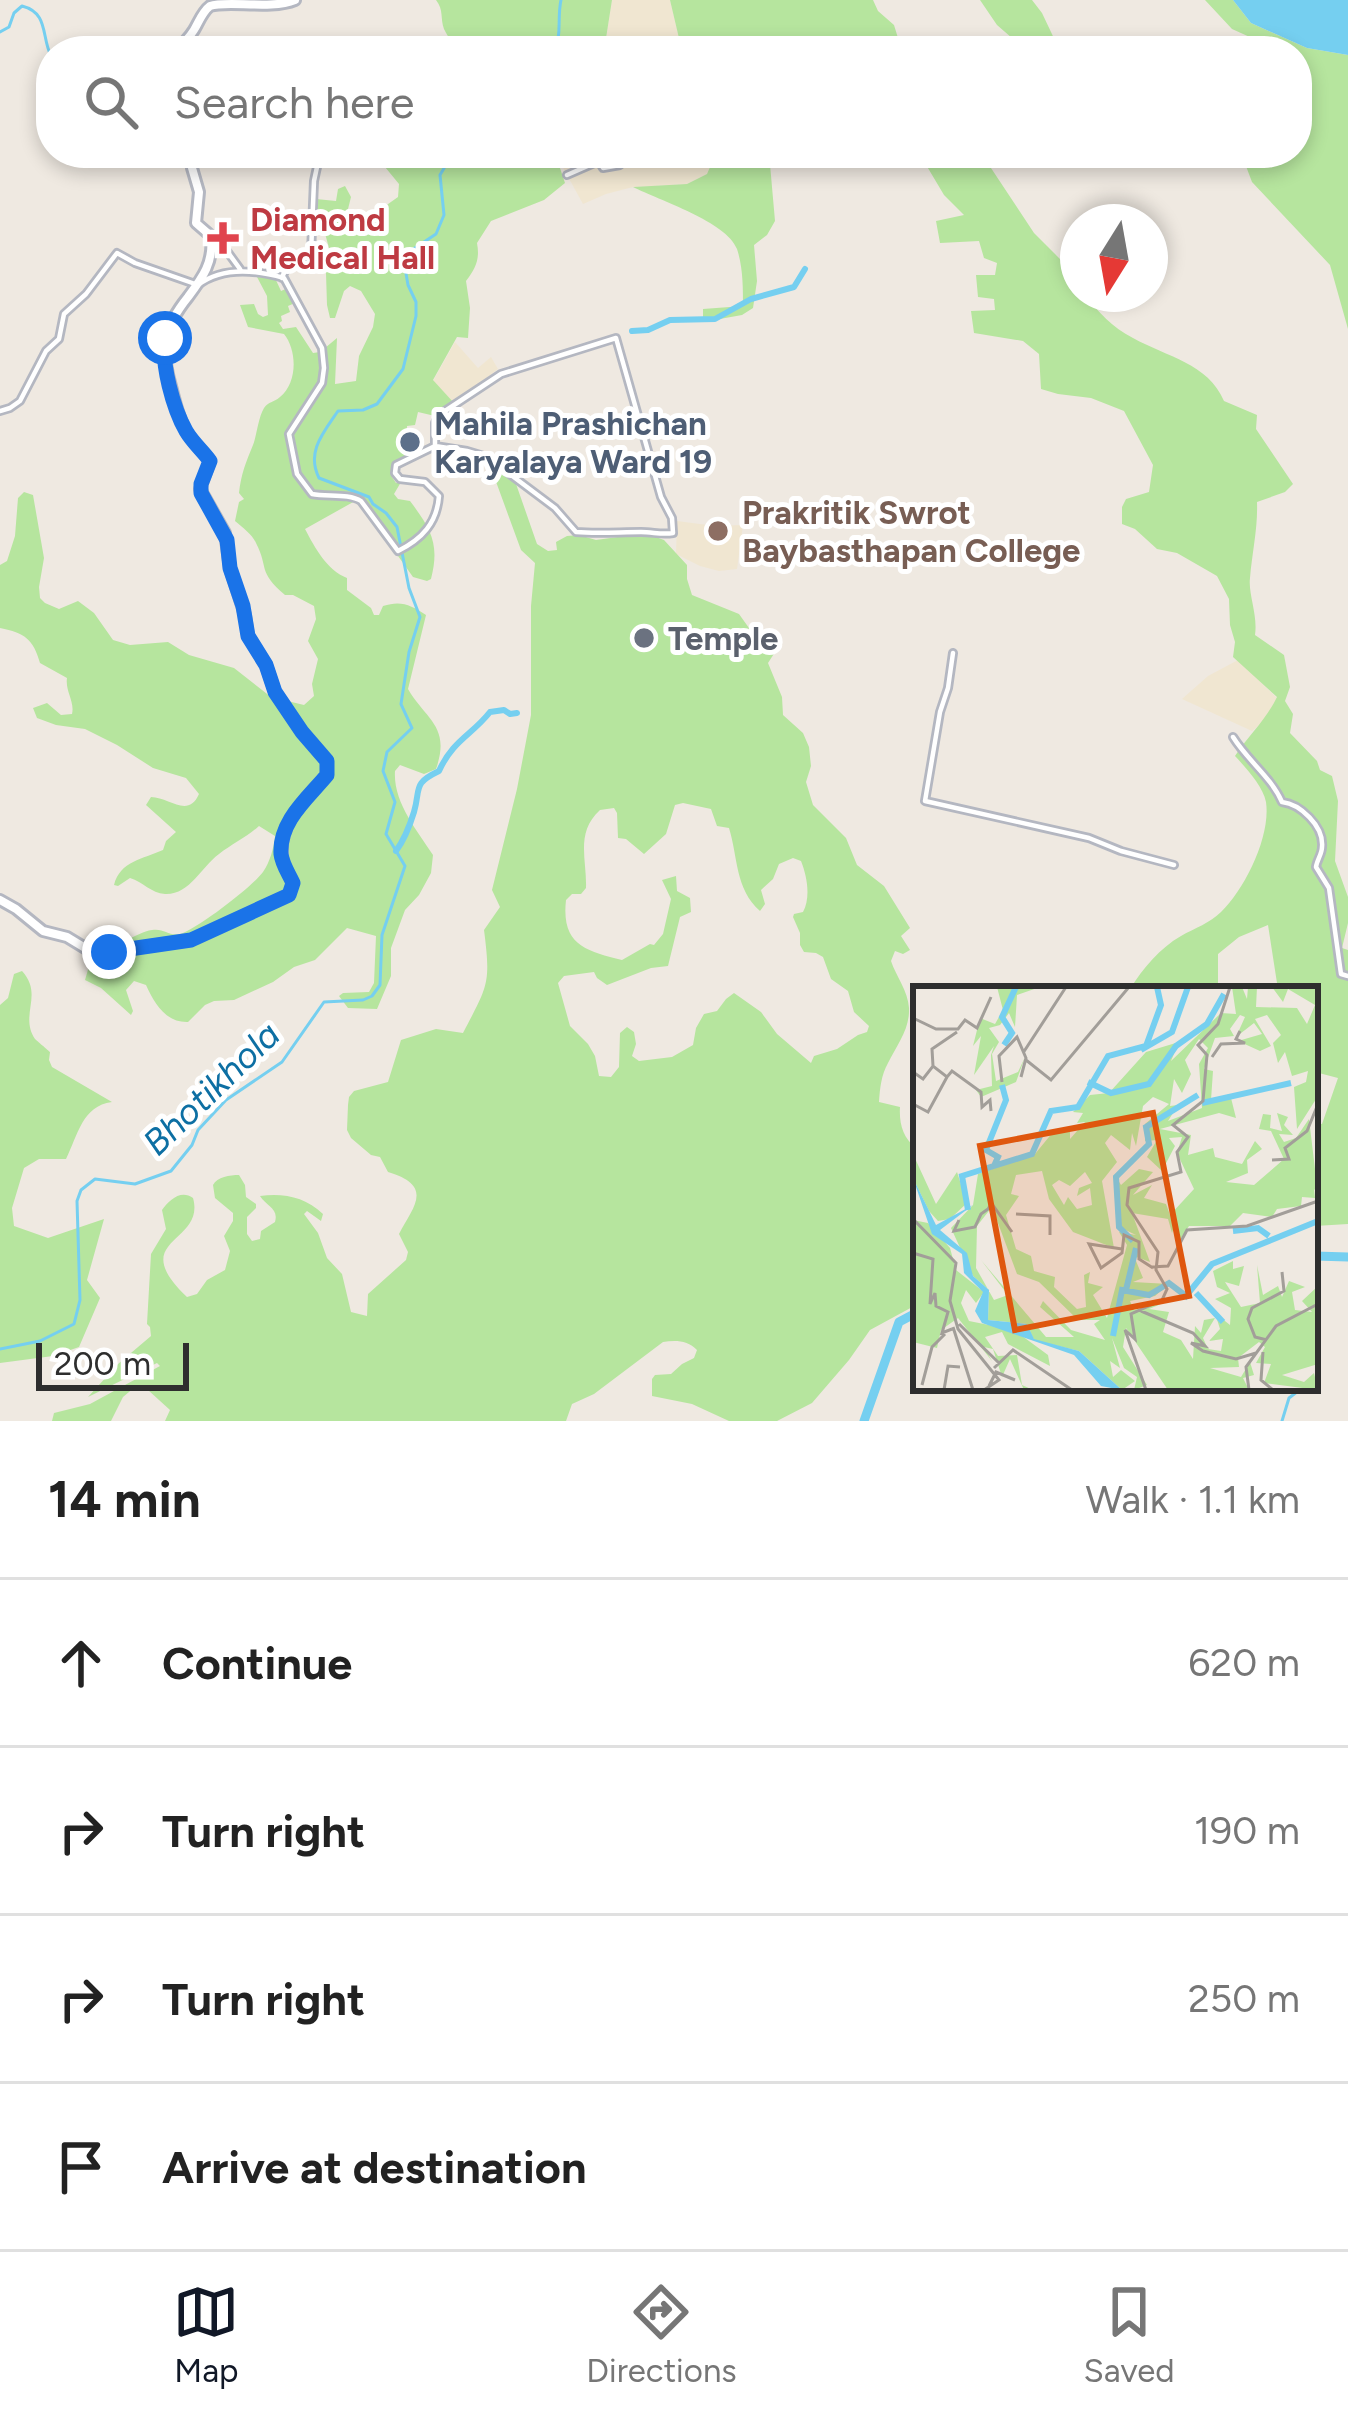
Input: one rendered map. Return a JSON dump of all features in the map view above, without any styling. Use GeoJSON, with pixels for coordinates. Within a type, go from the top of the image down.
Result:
{"type":"FeatureCollection","features":[{"type":"Feature","properties":{"kind":"main road"},"geometry":{"type":"LineString","coordinates":[[190,36],[211,6],[295,0]]}},
{"type":"Feature","properties":{"kind":"main road"},"geometry":{"type":"LineString","coordinates":[[0,900],[43,931],[90,951],[191,940],[289,895],[293,883],[282,860],[284,836],[294,813],[329,769],[275,692],[266,665],[248,636],[227,540],[201,493],[210,461],[185,430],[164,362],[164,343],[210,262],[213,239],[196,223],[199,192],[192,168]]}},
{"type":"Feature","properties":{"kind":"street"},"geometry":{"type":"LineString","coordinates":[[282,278],[298,259],[311,254],[317,168]]}},
{"type":"Feature","properties":{"kind":"street"},"geometry":{"type":"LineString","coordinates":[[567,175],[583,168]]}},
{"type":"Feature","properties":{"kind":"street"},"geometry":{"type":"LineString","coordinates":[[213,239],[244,272]]}},
{"type":"Feature","properties":{"kind":"street"},"geometry":{"type":"LineString","coordinates":[[0,411],[20,401],[46,351],[59,339],[64,314],[117,253],[198,285],[220,273],[268,273],[291,288],[323,358],[322,383],[289,434],[297,474],[312,494],[361,501],[398,550],[426,532],[438,512],[439,496],[425,482],[400,479],[395,468],[400,461],[435,446],[487,457],[555,508],[576,532],[674,533],[616,338],[497,376],[439,415],[435,446]]}},
{"type":"Feature","properties":{"kind":"street"},"geometry":{"type":"LineString","coordinates":[[952,653],[925,801],[1103,842],[1174,865]]}},
{"type":"Feature","properties":{"kind":"street"},"geometry":{"type":"LineString","coordinates":[[1233,737],[1282,802],[1309,815],[1318,832],[1323,845],[1316,867],[1330,889],[1341,974],[1348,976]]}},
{"type":"Feature","properties":{"kind":"shaded area"},"geometry":{"type":"Polygon","coordinates":[[[612,0],[670,0],[678,36],[606,36],[612,0]]]}},
{"type":"Feature","properties":{"kind":"shaded area"},"geometry":{"type":"Polygon","coordinates":[[[563,168],[710,168],[687,184],[633,187],[583,204],[563,168]]]}},
{"type":"Feature","properties":{"kind":"shaded area"},"geometry":{"type":"Polygon","coordinates":[[[455,342],[478,368],[491,357],[498,369],[454,403],[433,381],[455,342]]]}},
{"type":"Feature","properties":{"kind":"shaded area"},"geometry":{"type":"Polygon","coordinates":[[[677,521],[743,525],[737,569],[719,571],[676,554],[677,521]]]}},
{"type":"Feature","properties":{"kind":"shaded area"},"geometry":{"type":"Polygon","coordinates":[[[1238,660],[1277,698],[1266,720],[1252,731],[1182,699],[1208,676],[1238,660]]]}},
{"type":"Feature","properties":{"kind":"green space"},"geometry":{"type":"Polygon","coordinates":[[[436,0],[612,0],[606,36],[448,36],[436,0]]]}},
{"type":"Feature","properties":{"kind":"green space"},"geometry":{"type":"Polygon","coordinates":[[[670,0],[873,0],[897,36],[678,36],[670,0]]]}},
{"type":"Feature","properties":{"kind":"green space"},"geometry":{"type":"Polygon","coordinates":[[[980,0],[1032,0],[1053,36],[1010,36],[980,0]]]}},
{"type":"Feature","properties":{"kind":"green space"},"geometry":{"type":"Polygon","coordinates":[[[1205,0],[1233,0],[1251,23],[1280,36],[1248,36],[1232,29],[1205,0]]]}},
{"type":"Feature","properties":{"kind":"green space"},"geometry":{"type":"Polygon","coordinates":[[[1312,49],[1348,55],[1348,329],[1330,265],[1252,182],[1247,168],[1312,168],[1312,49]]]}},
{"type":"Feature","properties":{"kind":"green space"},"geometry":{"type":"Polygon","coordinates":[[[386,168],[560,168],[565,183],[544,200],[491,221],[477,243],[476,263],[466,281],[468,338],[457,337],[433,380],[454,403],[435,416],[418,412],[415,425],[407,426],[406,456],[393,466],[392,477],[401,482],[394,494],[410,501],[432,537],[431,579],[413,577],[355,501],[305,529],[328,564],[347,578],[347,590],[374,615],[395,603],[426,615],[408,689],[434,724],[440,754],[436,769],[424,774],[400,765],[395,782],[402,805],[433,855],[431,873],[405,910],[391,948],[391,976],[377,1009],[348,1008],[339,996],[369,992],[374,983],[376,936],[347,928],[315,960],[234,1000],[205,1005],[188,1022],[167,1015],[146,985],[134,981],[126,990],[131,1015],[85,980],[92,956],[121,956],[126,940],[142,933],[180,934],[199,924],[263,872],[275,836],[259,826],[174,893],[155,892],[130,878],[114,885],[127,866],[163,850],[176,832],[146,805],[151,797],[184,806],[199,794],[186,778],[153,768],[85,729],[37,718],[33,708],[47,703],[61,715],[72,714],[72,705],[67,678],[40,663],[27,638],[0,628],[0,565],[7,561],[15,536],[18,498],[24,492],[33,495],[44,558],[40,598],[45,603],[59,609],[78,601],[94,613],[113,640],[130,645],[168,642],[189,655],[234,668],[271,697],[304,705],[314,696],[318,659],[308,641],[316,619],[314,606],[276,587],[254,540],[235,521],[244,499],[239,493],[242,474],[262,412],[286,391],[294,366],[284,334],[248,327],[240,305],[254,304],[258,314],[268,315],[267,296],[257,277],[275,278],[281,291],[288,288],[295,303],[281,316],[283,329],[296,327],[325,363],[325,348],[337,338],[335,384],[356,381],[359,356],[375,314],[361,291],[350,286],[335,318],[330,318],[326,273],[306,258],[331,255],[324,211],[315,209],[316,199],[336,201],[338,189],[345,186],[351,197],[346,217],[353,228],[371,227],[381,209],[398,197],[399,184],[386,168]]]}},
{"type":"Feature","properties":{"kind":"green space"},"geometry":{"type":"Polygon","coordinates":[[[710,168],[770,168],[775,221],[754,245],[753,308],[742,315],[703,322],[703,309],[743,306],[737,249],[707,221],[633,187],[687,184],[710,168]]]}},
{"type":"Feature","properties":{"kind":"green space"},"geometry":{"type":"Polygon","coordinates":[[[928,168],[991,168],[1034,233],[1060,259],[1060,312],[1100,312],[1125,334],[1197,369],[1224,401],[1257,415],[1256,429],[1293,484],[1257,502],[1250,584],[1255,635],[1284,655],[1290,687],[1285,701],[1293,714],[1290,733],[1320,770],[1332,776],[1338,801],[1335,861],[1348,897],[1342,948],[1348,950],[1348,1224],[1318,1226],[1318,1123],[1322,1124],[1338,1078],[1318,1073],[1318,986],[1277,983],[1268,925],[1239,937],[1218,954],[1218,986],[1132,986],[1166,946],[1221,912],[1247,876],[1260,846],[1266,802],[1235,756],[1277,697],[1233,657],[1229,599],[1217,576],[1177,553],[1157,549],[1122,524],[1126,499],[1149,492],[1153,465],[1124,411],[1091,398],[1041,389],[1039,354],[1023,341],[974,333],[971,311],[995,310],[994,299],[978,297],[976,275],[995,275],[997,263],[984,258],[979,241],[940,243],[936,221],[964,215],[944,195],[928,168]]]}},
{"type":"Feature","properties":{"kind":"green space"},"geometry":{"type":"Polygon","coordinates":[[[491,468],[515,481],[537,544],[548,551],[557,550],[556,542],[567,536],[596,540],[639,534],[664,540],[687,565],[692,595],[739,614],[754,635],[777,649],[768,663],[782,697],[783,715],[803,733],[809,747],[811,766],[806,782],[813,805],[846,838],[857,865],[884,886],[910,928],[901,936],[910,950],[895,951],[891,961],[909,1016],[884,1073],[879,1102],[900,1107],[903,1130],[913,1145],[913,1307],[870,1330],[812,1403],[777,1421],[729,1421],[692,1404],[652,1396],[655,1375],[671,1374],[694,1358],[697,1350],[672,1341],[663,1342],[594,1394],[572,1404],[566,1421],[165,1421],[170,1410],[148,1390],[135,1387],[123,1397],[111,1421],[52,1421],[54,1413],[90,1404],[160,1366],[157,1363],[88,1397],[151,1336],[147,1324],[151,1254],[166,1229],[162,1210],[176,1197],[193,1198],[194,1213],[165,1252],[164,1263],[187,1297],[225,1270],[230,1251],[224,1236],[233,1213],[215,1198],[213,1185],[228,1176],[239,1175],[246,1197],[256,1204],[247,1217],[252,1241],[260,1239],[261,1231],[276,1217],[260,1196],[294,1198],[323,1214],[321,1221],[307,1211],[304,1214],[318,1233],[327,1258],[342,1274],[351,1312],[367,1316],[368,1294],[406,1260],[408,1252],[399,1234],[414,1206],[416,1191],[388,1172],[380,1157],[351,1138],[347,1130],[349,1097],[354,1091],[388,1082],[401,1040],[436,1029],[463,1033],[482,994],[487,974],[484,930],[500,907],[492,890],[531,715],[535,563],[521,550],[491,468]],[[675,805],[666,834],[644,854],[618,838],[614,808],[600,810],[587,828],[586,888],[566,900],[568,927],[579,944],[622,960],[654,945],[663,934],[671,899],[662,880],[676,876],[677,891],[690,898],[691,912],[680,917],[668,966],[607,985],[594,972],[564,976],[558,983],[570,1026],[595,1056],[599,1076],[611,1077],[619,1067],[620,1033],[627,1027],[634,1032],[632,1056],[639,1061],[672,1057],[693,1045],[704,1014],[717,1011],[734,993],[761,1012],[777,1034],[811,1063],[814,1056],[867,1032],[869,1026],[854,1012],[848,991],[831,979],[823,957],[804,952],[800,945],[793,917],[803,912],[807,900],[801,861],[793,858],[779,864],[773,879],[761,890],[765,904],[760,911],[742,883],[729,828],[717,826],[711,809],[675,805]]]}},
{"type":"Feature","properties":{"kind":"green space"},"geometry":{"type":"Polygon","coordinates":[[[22,971],[31,988],[31,1030],[50,1052],[52,1067],[112,1102],[87,1115],[66,1159],[39,1159],[24,1168],[12,1208],[14,1226],[48,1238],[104,1219],[87,1280],[100,1298],[79,1347],[53,1356],[0,1363],[0,1005],[8,998],[14,974],[22,971]]]}},
{"type":"Feature","properties":{"kind":"water"},"geometry":{"type":"Polygon","coordinates":[[[1233,0],[1348,0],[1348,55],[1312,49],[1312,36],[1280,36],[1251,23],[1233,0]]]}},
{"type":"Feature","properties":{"kind":"waterway"},"geometry":{"type":"LineString","coordinates":[[558,36],[561,0]]}},
{"type":"Feature","properties":{"kind":"waterway"},"geometry":{"type":"LineString","coordinates":[[0,32],[9,27],[22,6],[37,14],[45,36]]}},
{"type":"Feature","properties":{"kind":"waterway","name":"Bhotikhola"},"geometry":{"type":"LineString","coordinates":[[0,1349],[40,1341],[74,1324],[80,1300],[77,1201],[81,1190],[95,1179],[135,1184],[171,1171],[198,1130],[226,1100],[282,1062],[324,1002],[363,1000],[380,985],[382,935],[405,866],[386,834],[395,802],[383,771],[387,752],[412,728],[401,704],[420,617],[397,527],[369,497],[319,478],[314,460],[318,443],[338,411],[377,404],[403,369],[416,316],[403,256],[436,234],[444,215],[440,175],[444,168]]}},
{"type":"Feature","properties":{"kind":"waterway"},"geometry":{"type":"LineString","coordinates":[[632,331],[670,320],[715,319],[751,299],[794,287],[805,269]]}},
{"type":"Feature","properties":{"kind":"waterway"},"geometry":{"type":"LineString","coordinates":[[396,851],[411,822],[421,783],[439,771],[450,752],[490,712],[517,713]]}},
{"type":"Feature","properties":{"kind":"waterway"},"geometry":{"type":"LineString","coordinates":[[1318,1256],[1348,1257]]}},
{"type":"Feature","properties":{"kind":"waterway"},"geometry":{"type":"LineString","coordinates":[[864,1421],[899,1322],[913,1315]]}},
{"type":"Feature","properties":{"kind":"waterway"},"geometry":{"type":"LineString","coordinates":[[1282,1421],[1289,1398],[1298,1391]]}},
{"type":"Feature","properties":{"kind":"place","name":"Diamond Medical Hall"},"geometry":{"type":"Point","coordinates":[223,238]}},
{"type":"Feature","properties":{"kind":"place","name":"Mahila Prashichan Karyalaya Ward 19"},"geometry":{"type":"Point","coordinates":[410,442]}},
{"type":"Feature","properties":{"kind":"place","name":"Prakritik Swrot Baybasthapan College"},"geometry":{"type":"Point","coordinates":[718,531]}},
{"type":"Feature","properties":{"kind":"place","name":"Temple"},"geometry":{"type":"Point","coordinates":[644,638]}},
{"type":"Feature","properties":{"kind":"route"},"geometry":{"type":"LineString","coordinates":[[109,952],[191,940],[289,895],[293,883],[282,860],[284,836],[294,813],[329,769],[275,692],[266,665],[248,636],[227,540],[201,493],[210,461],[177,412],[164,362],[165,338]]}}]}
